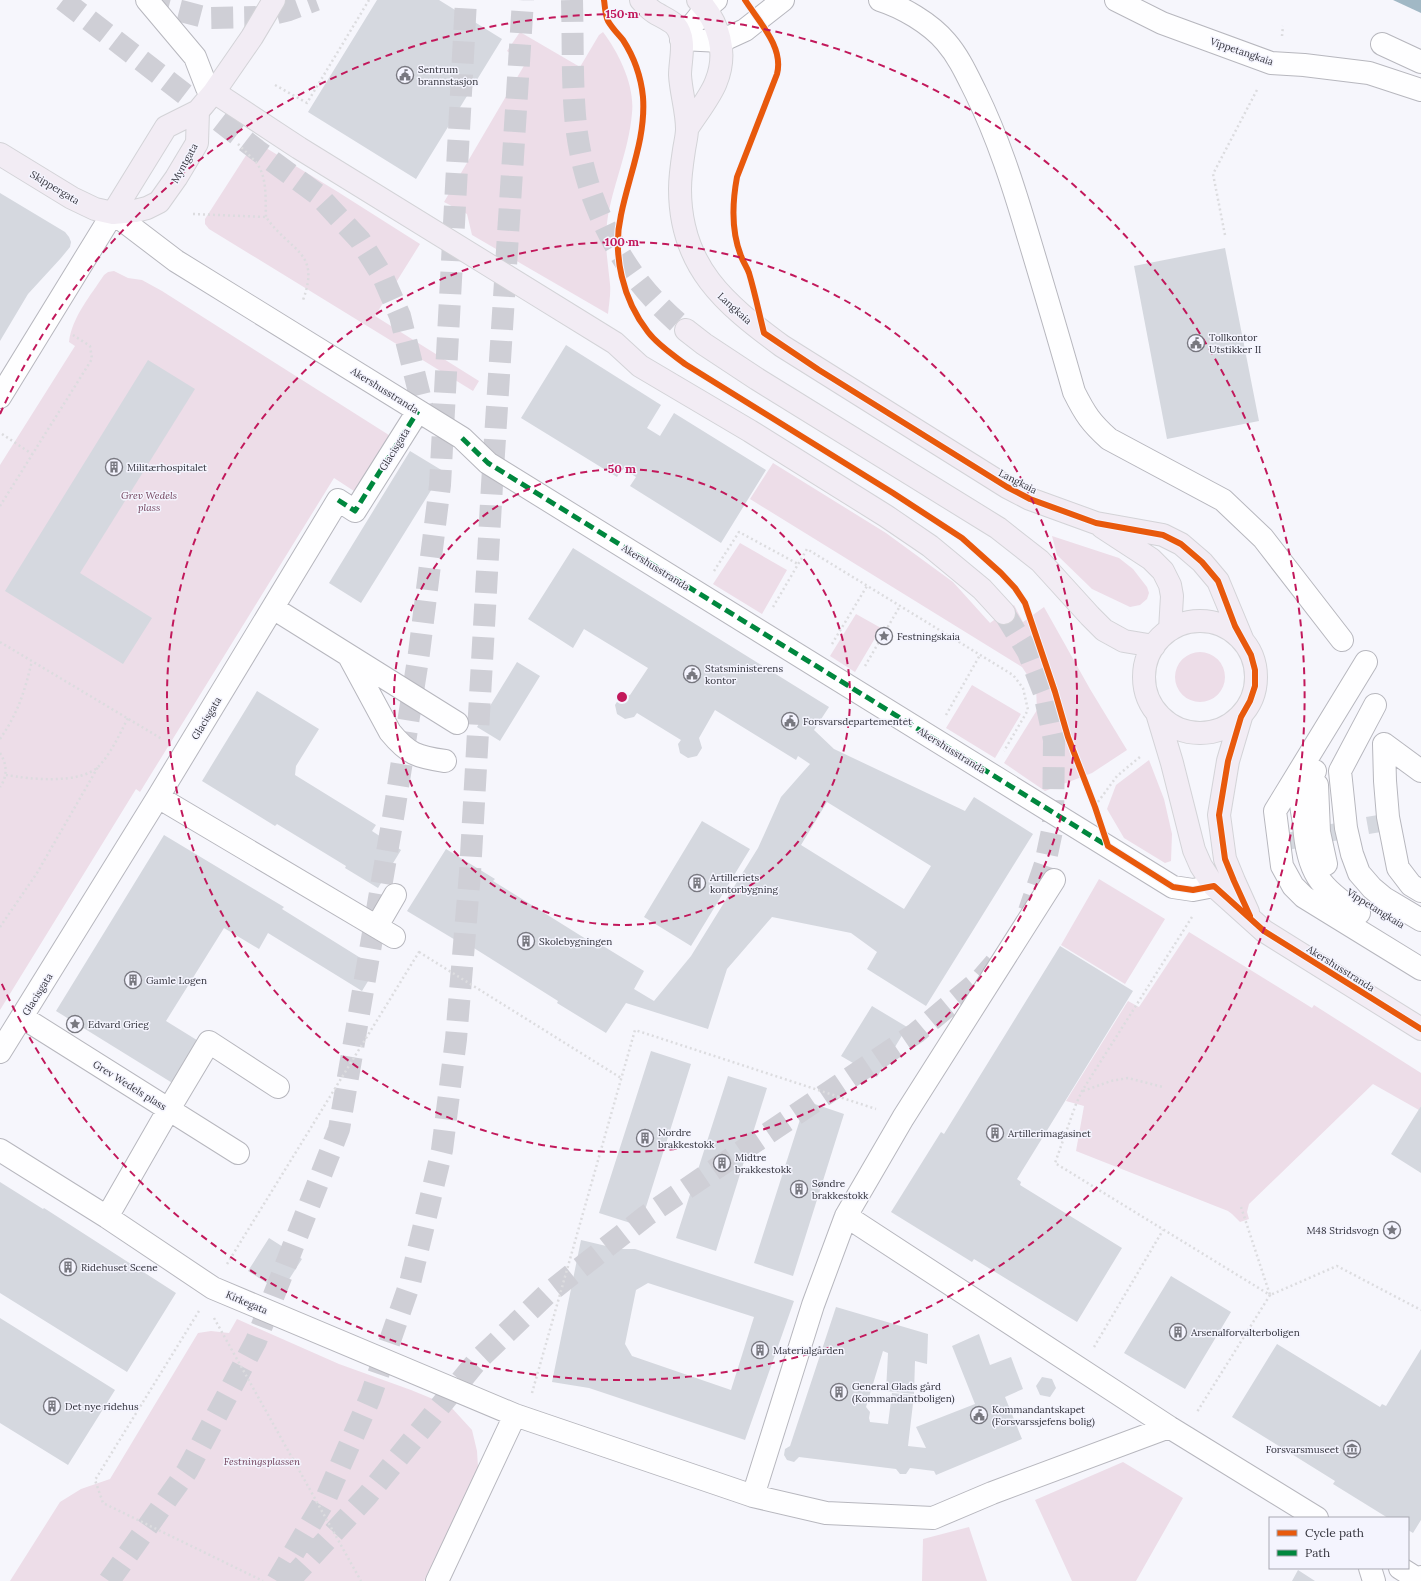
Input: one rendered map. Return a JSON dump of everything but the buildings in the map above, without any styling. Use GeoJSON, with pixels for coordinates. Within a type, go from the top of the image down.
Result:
{"type":"FeatureCollection","features":[{"type":"Feature","properties":{"kind":"highway"},"geometry":{"type":"LineString","coordinates":[[113,213],[166,127],[198,112],[214,92],[252,37],[274,0]]}},
{"type":"Feature","properties":{"kind":"highway"},"geometry":{"type":"LineString","coordinates":[[641,0],[652,11],[674,24],[681,39],[682,55],[680,74],[687,129]]}},
{"type":"Feature","properties":{"kind":"highway"},"geometry":{"type":"LineString","coordinates":[[687,129],[716,83],[721,62],[721,41],[707,3]]}},
{"type":"Feature","properties":{"kind":"highway"},"geometry":{"type":"LineString","coordinates":[[214,92],[396,208],[615,343],[640,366],[750,431],[886,516],[930,546],[962,571],[982,589],[1004,613]]}},
{"type":"Feature","properties":{"kind":"highway","name":"Myntgata"},"geometry":{"type":"LineString","coordinates":[[113,213],[135,211],[147,208],[159,202],[176,178],[197,143],[198,112]]}},
{"type":"Feature","properties":{"kind":"highway","name":"Langkaia"},"geometry":{"type":"LineString","coordinates":[[687,129],[680,188],[683,221],[695,261],[719,295],[782,346],[986,475],[1030,499],[1096,523],[1163,535],[1181,544],[1202,562],[1218,582],[1242,642]]}},
{"type":"Feature","properties":{"kind":"highway","name":"Skippergata"},"geometry":{"type":"LineString","coordinates":[[0,154],[84,204],[102,211],[113,213]]}},
{"type":"Feature","properties":{"kind":"highway"},"geometry":{"type":"LineString","coordinates":[[686,330],[704,344],[757,379],[998,528],[1040,561],[1104,630],[1124,641],[1154,646]]}},
{"type":"Feature","properties":{"kind":"highway"},"geometry":{"type":"LineString","coordinates":[[1096,523],[1151,559],[1163,571],[1170,585],[1172,596],[1170,630]]}},
{"type":"Feature","properties":{"kind":"highway"},"geometry":{"type":"LineString","coordinates":[[1201,621],[1216,624],[1231,631],[1242,642],[1251,655],[1255,670],[1255,686],[1250,701],[1241,717],[1229,725],[1214,731],[1199,733],[1183,730],[1169,724],[1157,713],[1149,701],[1145,687],[1144,673],[1147,659],[1154,646],[1170,630],[1185,623],[1201,621]]}},
{"type":"Feature","properties":{"kind":"highway","name":"Akershusstranda"},"geometry":{"type":"LineString","coordinates":[[1157,713],[1181,797],[1194,850],[1201,866],[1214,886],[1264,931],[1421,1029]]}},
{"type":"Feature","properties":{"kind":"highway","name":"Akershusstranda"},"geometry":{"type":"LineString","coordinates":[[1241,717],[1228,761],[1219,815],[1225,859],[1252,920]]}},
{"type":"Feature","properties":{"kind":"street"},"geometry":{"type":"LineString","coordinates":[[146,0],[195,57],[207,88],[214,92]]}},
{"type":"Feature","properties":{"kind":"street"},"geometry":{"type":"LineString","coordinates":[[681,39],[721,41],[745,30],[783,0]]}},
{"type":"Feature","properties":{"kind":"street"},"geometry":{"type":"LineString","coordinates":[[880,0],[893,4],[922,21],[945,40],[958,58],[971,82],[1011,178],[1074,392],[1082,409],[1093,425],[1109,439],[1223,500],[1263,538],[1342,640]]}},
{"type":"Feature","properties":{"kind":"street","name":"Vippetangkaia"},"geometry":{"type":"LineString","coordinates":[[1116,0],[1162,23],[1271,63],[1304,64],[1369,73],[1421,90]]}},
{"type":"Feature","properties":{"kind":"street"},"geometry":{"type":"LineString","coordinates":[[1127,0],[1184,16]]}},
{"type":"Feature","properties":{"kind":"street"},"geometry":{"type":"LineString","coordinates":[[681,39],[707,3]]}},
{"type":"Feature","properties":{"kind":"street"},"geometry":{"type":"LineString","coordinates":[[1382,44],[1421,62]]}},
{"type":"Feature","properties":{"kind":"street"},"geometry":{"type":"LineString","coordinates":[[0,397],[113,213]]}},
{"type":"Feature","properties":{"kind":"street","name":"Akershusstranda"},"geometry":{"type":"LineString","coordinates":[[113,213],[176,261],[462,438],[488,463],[1173,887],[1193,890],[1214,886]]}},
{"type":"Feature","properties":{"kind":"street","name":"Glacisgata"},"geometry":{"type":"LineString","coordinates":[[0,1052],[338,500],[355,511],[418,411]]}},
{"type":"Feature","properties":{"kind":"street"},"geometry":{"type":"LineString","coordinates":[[273,608],[456,723]]}},
{"type":"Feature","properties":{"kind":"street"},"geometry":{"type":"LineString","coordinates":[[350,656],[390,732],[398,741],[407,750],[417,755],[428,759],[445,761]]}},
{"type":"Feature","properties":{"kind":"street"},"geometry":{"type":"LineString","coordinates":[[1275,811],[1347,766],[1375,704]]}},
{"type":"Feature","properties":{"kind":"street"},"geometry":{"type":"LineString","coordinates":[[1375,704],[1347,766],[1360,825],[1366,850],[1376,872],[1386,884],[1421,905]]}},
{"type":"Feature","properties":{"kind":"street"},"geometry":{"type":"LineString","coordinates":[[1375,704],[1421,771]]}},
{"type":"Feature","properties":{"kind":"street"},"geometry":{"type":"LineString","coordinates":[[1375,704],[1309,790],[1304,835],[1310,863],[1323,887],[1339,901],[1421,952]]}},
{"type":"Feature","properties":{"kind":"street"},"geometry":{"type":"LineString","coordinates":[[1275,811],[1375,704]]}},
{"type":"Feature","properties":{"kind":"street"},"geometry":{"type":"LineString","coordinates":[[1375,704],[1388,817],[1398,868],[1411,885],[1421,891]]}},
{"type":"Feature","properties":{"kind":"street","name":"Vippetangkaia"},"geometry":{"type":"LineString","coordinates":[[1347,766],[1346,828],[1352,854],[1360,873],[1372,888],[1384,898],[1421,920]]}},
{"type":"Feature","properties":{"kind":"street","name":"Vippetangkaia"},"geometry":{"type":"LineString","coordinates":[[1309,790],[1325,860],[1332,875],[1343,888],[1421,936]]}},
{"type":"Feature","properties":{"kind":"street"},"geometry":{"type":"LineString","coordinates":[[158,796],[385,932],[395,896]]}},
{"type":"Feature","properties":{"kind":"street"},"geometry":{"type":"LineString","coordinates":[[1275,811],[1282,866],[1293,886],[1304,897],[1421,969]]}},
{"type":"Feature","properties":{"kind":"street"},"geometry":{"type":"LineString","coordinates":[[753,1496],[813,1305],[846,1216],[903,1118],[1054,880]]}},
{"type":"Feature","properties":{"kind":"street","name":"Grev Wedels plass"},"geometry":{"type":"LineString","coordinates":[[22,1017],[238,1153]]}},
{"type":"Feature","properties":{"kind":"street"},"geometry":{"type":"LineString","coordinates":[[107,1217],[168,1109],[209,1042],[278,1087]]}},
{"type":"Feature","properties":{"kind":"street","name":"Kirkegata"},"geometry":{"type":"LineString","coordinates":[[0,1150],[107,1217],[209,1295],[515,1415],[753,1496],[826,1513],[933,1518],[992,1493],[1169,1427]]}},
{"type":"Feature","properties":{"kind":"street"},"geometry":{"type":"LineString","coordinates":[[846,1216],[1169,1427],[1315,1517]]}},
{"type":"Feature","properties":{"kind":"street"},"geometry":{"type":"LineString","coordinates":[[437,1581],[515,1415]]}},
{"type":"Feature","properties":{"kind":"street"},"geometry":{"type":"LineString","coordinates":[[1370,1569],[1374,1581]]}},
{"type":"Feature","properties":{"kind":"street"},"geometry":{"type":"LineString","coordinates":[[1402,1569],[1419,1580],[1421,1577]]}},
{"type":"Feature","properties":{"kind":"path"},"geometry":{"type":"LineString","coordinates":[[275,85],[307,104],[369,0]]}},
{"type":"Feature","properties":{"kind":"path"},"geometry":{"type":"LineString","coordinates":[[1225,235],[1213,174],[1282,41],[1283,26]]}},
{"type":"Feature","properties":{"kind":"path"},"geometry":{"type":"LineString","coordinates":[[238,144],[256,162],[262,174],[265,188],[266,217],[281,236],[305,258],[309,271],[309,284],[303,300]]}},
{"type":"Feature","properties":{"kind":"path"},"geometry":{"type":"LineString","coordinates":[[193,214],[266,217]]}},
{"type":"Feature","properties":{"kind":"path"},"geometry":{"type":"LineString","coordinates":[[0,506],[92,359],[90,346],[73,335]]}},
{"type":"Feature","properties":{"kind":"path"},"geometry":{"type":"LineString","coordinates":[[2,434],[32,454]]}},
{"type":"Feature","properties":{"kind":"path"},"geometry":{"type":"LineString","coordinates":[[699,594],[739,532],[798,564]]}},
{"type":"Feature","properties":{"kind":"path"},"geometry":{"type":"LineString","coordinates":[[760,631],[807,549],[1013,675],[1023,688],[1028,710],[990,774]]}},
{"type":"Feature","properties":{"kind":"path"},"geometry":{"type":"LineString","coordinates":[[819,667],[867,586]]}},
{"type":"Feature","properties":{"kind":"path"},"geometry":{"type":"LineString","coordinates":[[852,688],[900,606]]}},
{"type":"Feature","properties":{"kind":"path"},"geometry":{"type":"LineString","coordinates":[[0,642],[185,752]]}},
{"type":"Feature","properties":{"kind":"path"},"geometry":{"type":"LineString","coordinates":[[933,738],[980,655]]}},
{"type":"Feature","properties":{"kind":"path"},"geometry":{"type":"LineString","coordinates":[[0,739],[11,723],[21,701],[32,661]]}},
{"type":"Feature","properties":{"kind":"path"},"geometry":{"type":"LineString","coordinates":[[0,927],[37,873],[98,767],[114,746],[128,718]]}},
{"type":"Feature","properties":{"kind":"path"},"geometry":{"type":"LineString","coordinates":[[1108,846],[1093,804],[1117,776],[1132,762],[1146,753],[1166,745]]}},
{"type":"Feature","properties":{"kind":"path"},"geometry":{"type":"LineString","coordinates":[[0,752],[4,759],[6,775],[0,787]]}},
{"type":"Feature","properties":{"kind":"path"},"geometry":{"type":"LineString","coordinates":[[6,775],[34,779],[59,779],[86,773],[98,767]]}},
{"type":"Feature","properties":{"kind":"path"},"geometry":{"type":"LineString","coordinates":[[1194,914],[1082,1091],[1055,1163],[1270,1295]]}},
{"type":"Feature","properties":{"kind":"path"},"geometry":{"type":"LineString","coordinates":[[385,932],[621,1078]]}},
{"type":"Feature","properties":{"kind":"path"},"geometry":{"type":"LineString","coordinates":[[263,1581],[103,1502],[95,1480],[419,952]]}},
{"type":"Feature","properties":{"kind":"path"},"geometry":{"type":"LineString","coordinates":[[515,1415],[531,1396],[636,1030],[903,1118]]}},
{"type":"Feature","properties":{"kind":"path"},"geometry":{"type":"LineString","coordinates":[[1082,1091],[1120,1079],[1128,1078],[1163,1087]]}},
{"type":"Feature","properties":{"kind":"path"},"geometry":{"type":"LineString","coordinates":[[1241,1207],[1270,1295]]}},
{"type":"Feature","properties":{"kind":"path"},"geometry":{"type":"LineString","coordinates":[[1081,1370],[1163,1230]]}},
{"type":"Feature","properties":{"kind":"path"},"geometry":{"type":"LineString","coordinates":[[1169,1427],[1198,1411],[1270,1295],[1337,1266],[1421,1310]]}},
{"type":"Feature","properties":{"kind":"path"},"geometry":{"type":"LineString","coordinates":[[209,1295],[362,1581]]}},
{"type":"Feature","properties":{"kind":"green space"},"geometry":{"type":"Polygon","coordinates":[[[520,32],[580,67],[599,35],[603,32],[615,50],[625,70],[631,92],[632,113],[628,141],[609,209],[606,231],[610,287],[608,314],[472,235],[467,214],[444,202],[525,64],[507,51],[520,32]]]}},
{"type":"Feature","properties":{"kind":"green space"},"geometry":{"type":"Polygon","coordinates":[[[258,143],[420,244],[375,316],[479,381],[473,391],[209,229],[205,224],[205,219],[252,146],[258,143]]]}},
{"type":"Feature","properties":{"kind":"green space","name":"Grev Wedels plass"},"geometry":{"type":"Polygon","coordinates":[[[114,271],[128,278],[142,280],[162,291],[392,437],[357,493],[334,478],[140,792],[136,789],[0,1010],[0,465],[75,346],[69,342],[78,315],[104,275],[108,272],[114,271]]]}},
{"type":"Feature","properties":{"kind":"green space"},"geometry":{"type":"Polygon","coordinates":[[[773,463],[886,533],[953,582],[990,623],[1014,605],[1023,622],[1044,607],[1090,689],[1127,750],[1092,773],[1045,791],[1004,763],[1037,710],[1036,688],[1022,667],[750,499],[773,463]]]}},
{"type":"Feature","properties":{"kind":"green space"},"geometry":{"type":"Polygon","coordinates":[[[1052,536],[1119,558],[1133,569],[1147,587],[1149,593],[1147,599],[1140,605],[1130,607],[1092,589],[1057,555],[1052,536]]]}},
{"type":"Feature","properties":{"kind":"green space"},"geometry":{"type":"Polygon","coordinates":[[[740,543],[787,570],[762,614],[713,584],[740,543]]]}},
{"type":"Feature","properties":{"kind":"green space"},"geometry":{"type":"Polygon","coordinates":[[[856,614],[881,628],[855,672],[830,656],[856,614]]]}},
{"type":"Feature","properties":{"kind":"green space"},"geometry":{"type":"Polygon","coordinates":[[[1195,652],[1205,652],[1218,659],[1225,672],[1225,682],[1218,695],[1205,702],[1195,702],[1186,698],[1179,691],[1175,682],[1175,672],[1179,663],[1186,656],[1195,652]]]}},
{"type":"Feature","properties":{"kind":"green space"},"geometry":{"type":"Polygon","coordinates":[[[972,685],[1021,714],[995,758],[946,728],[972,685]]]}},
{"type":"Feature","properties":{"kind":"green space"},"geometry":{"type":"Polygon","coordinates":[[[1149,760],[1164,799],[1172,834],[1171,861],[1165,863],[1124,838],[1107,809],[1116,785],[1149,760]]]}},
{"type":"Feature","properties":{"kind":"green space"},"geometry":{"type":"Polygon","coordinates":[[[1099,879],[1165,919],[1125,984],[1061,945],[1099,879]]]}},
{"type":"Feature","properties":{"kind":"green space"},"geometry":{"type":"Polygon","coordinates":[[[1189,932],[1312,1008],[1314,1005],[1421,1073],[1421,1106],[1419,1110],[1373,1084],[1249,1204],[1247,1212],[1249,1219],[1240,1222],[1228,1211],[1076,1151],[1084,1106],[1066,1101],[1128,1001],[1139,1007],[1189,932]]]}},
{"type":"Feature","properties":{"kind":"green space","name":"Festningsplassen"},"geometry":{"type":"Polygon","coordinates":[[[237,1319],[339,1364],[450,1406],[472,1430],[477,1451],[478,1467],[424,1581],[10,1581],[60,1502],[81,1489],[110,1479],[198,1333],[211,1331],[229,1333],[237,1319]]]}},
{"type":"Feature","properties":{"kind":"green space"},"geometry":{"type":"Polygon","coordinates":[[[1123,1462],[1183,1498],[1136,1581],[1072,1581],[1035,1500],[1123,1462]]]}},
{"type":"Feature","properties":{"kind":"green space"},"geometry":{"type":"Polygon","coordinates":[[[969,1527],[987,1581],[922,1581],[923,1539],[969,1527]]]}},
{"type":"Feature","properties":{"kind":"water"},"geometry":{"type":"Polygon","coordinates":[[[1393,0],[1421,0],[1421,13],[1393,0]]]}},
{"type":"Feature","properties":{"kind":"tunnel"},"geometry":{"type":"LineString","coordinates":[[63,0],[257,150],[317,194],[360,240],[383,277],[400,316],[428,428]]}},
{"type":"Feature","properties":{"kind":"tunnel"},"geometry":{"type":"LineString","coordinates":[[148,0],[162,6],[208,18],[262,17],[289,10],[316,0]]}},
{"type":"Feature","properties":{"kind":"tunnel"},"geometry":{"type":"LineString","coordinates":[[109,1581],[187,1471],[256,1341],[339,1129],[394,812],[419,653],[440,485],[466,0]]}},
{"type":"Feature","properties":{"kind":"tunnel"},"geometry":{"type":"LineString","coordinates":[[277,1581],[326,1498],[370,1398],[410,1283],[442,1150],[456,1039],[470,873],[492,485],[523,0]]}},
{"type":"Feature","properties":{"kind":"tunnel"},"geometry":{"type":"LineString","coordinates":[[572,0],[575,115],[582,160],[595,203],[614,244],[639,282],[661,307],[686,330]]}},
{"type":"Feature","properties":{"kind":"tunnel"},"geometry":{"type":"LineString","coordinates":[[1004,613],[1028,652],[1044,693],[1054,740],[1053,826],[1045,864],[1029,911]]}},
{"type":"Feature","properties":{"kind":"tunnel"},"geometry":{"type":"LineString","coordinates":[[289,1581],[367,1496],[477,1361],[547,1294],[646,1216],[916,1033],[982,978],[995,963]]}},
{"type":"Feature","properties":{"kind":"marked path"},"geometry":{"type":"LineString","coordinates":[[338,500],[355,511],[418,411]]}},
{"type":"Feature","properties":{"kind":"marked path"},"geometry":{"type":"LineString","coordinates":[[462,438],[488,463],[1109,847]]}},
{"type":"Feature","properties":{"kind":"cycle path"},"geometry":{"type":"LineString","coordinates":[[604,0],[608,21],[623,40],[634,60],[639,75],[643,97],[642,127],[624,200],[618,246],[619,261],[626,291],[632,306],[648,332],[661,345],[685,364],[893,493],[962,538],[1001,573],[1015,588],[1025,603],[1055,692],[1068,737],[1095,807],[1108,846],[1173,887],[1193,890],[1214,886],[1264,931],[1421,1029]]}},
{"type":"Feature","properties":{"kind":"cycle path"},"geometry":{"type":"LineString","coordinates":[[745,0],[769,35],[777,54],[778,64],[777,74],[737,177],[733,207],[735,237],[749,273],[764,333],[819,370],[1007,487],[1030,499],[1096,523],[1163,535],[1181,544],[1202,562],[1218,581],[1235,626],[1251,655],[1255,670],[1255,686],[1250,701],[1241,717],[1228,761],[1219,815],[1225,859],[1250,916]]}},
{"type":"Feature","properties":{"kind":"place","name":"Sentrum brannstasjon"},"geometry":{"type":"Point","coordinates":[405,75]}},
{"type":"Feature","properties":{"kind":"place","name":"Tollkontor Utstikker II"},"geometry":{"type":"Point","coordinates":[1196,343]}},
{"type":"Feature","properties":{"kind":"place","name":"Militærhospitalet"},"geometry":{"type":"Point","coordinates":[114,467]}},
{"type":"Feature","properties":{"kind":"place","name":"Festningskaia"},"geometry":{"type":"Point","coordinates":[884,636]}},
{"type":"Feature","properties":{"kind":"place","name":"Statsministerens kontor"},"geometry":{"type":"Point","coordinates":[692,674]}},
{"type":"Feature","properties":{"kind":"place","name":"Forsvarsdepartementet"},"geometry":{"type":"Point","coordinates":[790,721]}},
{"type":"Feature","properties":{"kind":"place","name":"Artilleriets kontorbygning"},"geometry":{"type":"Point","coordinates":[697,883]}},
{"type":"Feature","properties":{"kind":"place","name":"Skolebygningen"},"geometry":{"type":"Point","coordinates":[526,941]}},
{"type":"Feature","properties":{"kind":"place","name":"Gamle Logen"},"geometry":{"type":"Point","coordinates":[133,980]}},
{"type":"Feature","properties":{"kind":"place","name":"Edvard Grieg"},"geometry":{"type":"Point","coordinates":[75,1024]}},
{"type":"Feature","properties":{"kind":"place","name":"Artillerimagasinet"},"geometry":{"type":"Point","coordinates":[995,1133]}},
{"type":"Feature","properties":{"kind":"place","name":"Nordre brakkestokk"},"geometry":{"type":"Point","coordinates":[645,1138]}},
{"type":"Feature","properties":{"kind":"place","name":"Midtre brakkestokk"},"geometry":{"type":"Point","coordinates":[722,1163]}},
{"type":"Feature","properties":{"kind":"place","name":"Søndre brakkestokk"},"geometry":{"type":"Point","coordinates":[799,1189]}},
{"type":"Feature","properties":{"kind":"place","name":"M48 Stridsvogn"},"geometry":{"type":"Point","coordinates":[1392,1230]}},
{"type":"Feature","properties":{"kind":"place","name":"Ridehuset Scene"},"geometry":{"type":"Point","coordinates":[68,1267]}},
{"type":"Feature","properties":{"kind":"place","name":"Arsenalforvalterboligen"},"geometry":{"type":"Point","coordinates":[1178,1332]}},
{"type":"Feature","properties":{"kind":"place","name":"Materialgården"},"geometry":{"type":"Point","coordinates":[760,1350]}},
{"type":"Feature","properties":{"kind":"place","name":"General Glads gård (Kommandantboligen)"},"geometry":{"type":"Point","coordinates":[839,1392]}},
{"type":"Feature","properties":{"kind":"place","name":"Det nye ridehus"},"geometry":{"type":"Point","coordinates":[52,1406]}},
{"type":"Feature","properties":{"kind":"place","name":"Kommandantskapet (Forsvarssjefens bolig)"},"geometry":{"type":"Point","coordinates":[979,1415]}},
{"type":"Feature","properties":{"kind":"place","name":"Forsvarsmuseet"},"geometry":{"type":"Point","coordinates":[1352,1449]}}]}
